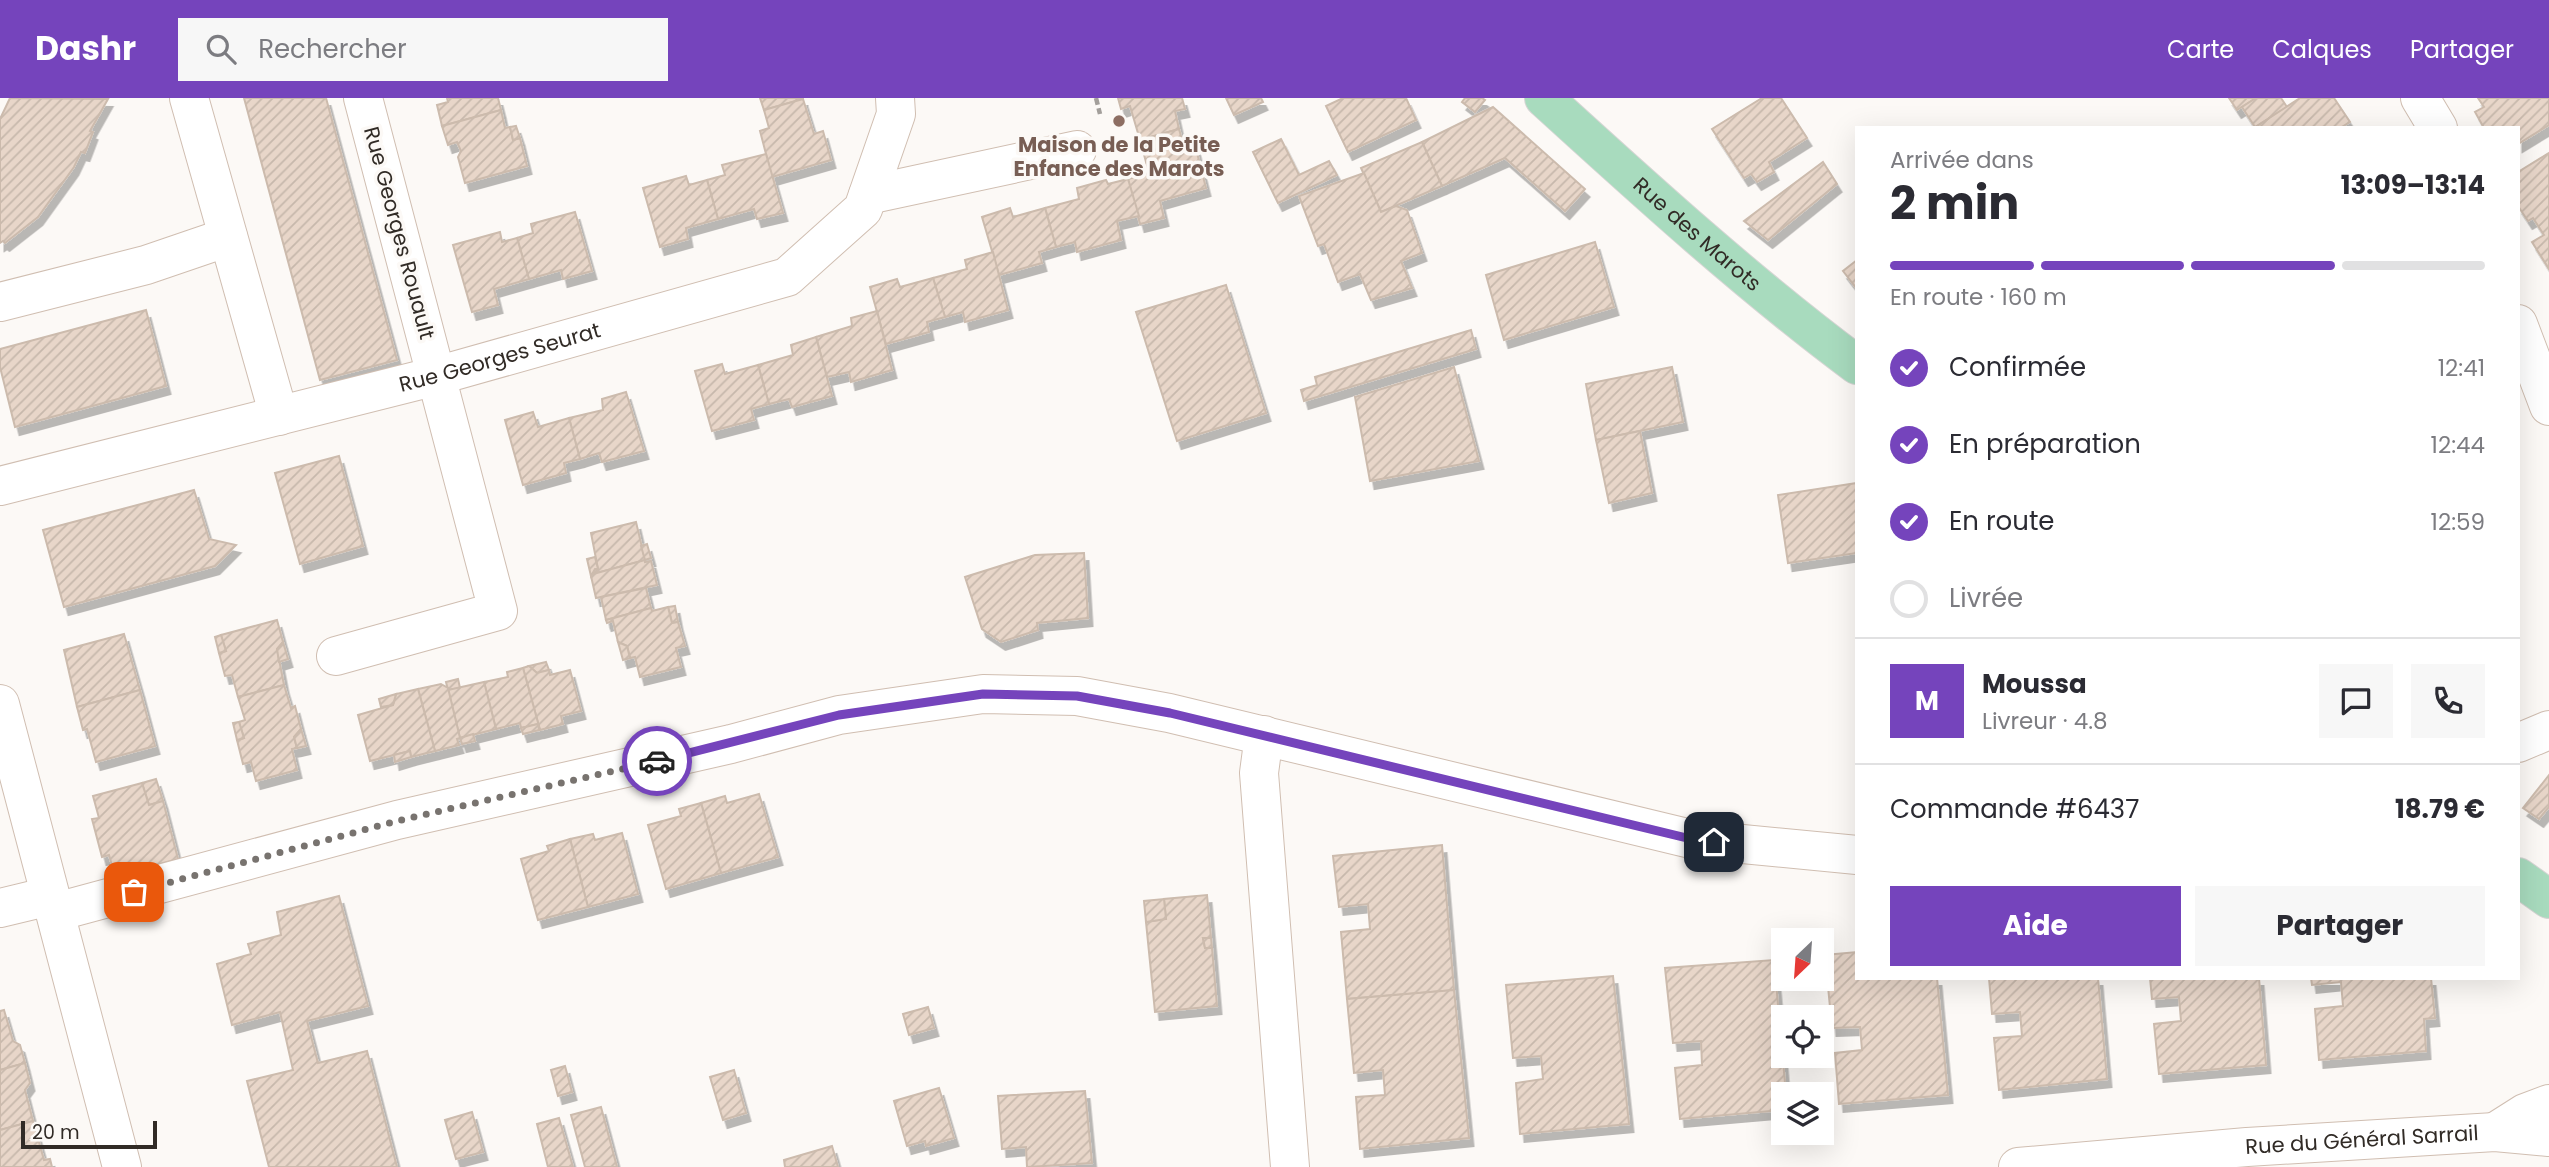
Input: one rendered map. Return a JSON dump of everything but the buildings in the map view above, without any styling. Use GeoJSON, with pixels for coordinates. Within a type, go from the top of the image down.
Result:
{"type":"FeatureCollection","features":[{"type":"Feature","properties":{"kind":"main road","name":"Rue des Marots"},"geometry":{"type":"LineString","coordinates":[[1544,98],[1644,189],[1822,339],[1855,364]]}},
{"type":"Feature","properties":{"kind":"main road"},"geometry":{"type":"LineString","coordinates":[[2520,878],[2549,899]]}},
{"type":"Feature","properties":{"kind":"street"},"geometry":{"type":"LineString","coordinates":[[189,98],[228,237],[267,418]]}},
{"type":"Feature","properties":{"kind":"street","name":"Rue Georges Rouault"},"geometry":{"type":"LineString","coordinates":[[336,656],[498,611],[363,98]]}},
{"type":"Feature","properties":{"kind":"street","name":"Rue Georges Seurat"},"geometry":{"type":"LineString","coordinates":[[0,486],[436,376],[787,277],[863,209],[896,114],[895,98]]}},
{"type":"Feature","properties":{"kind":"street"},"geometry":{"type":"LineString","coordinates":[[2420,98],[2437,126]]}},
{"type":"Feature","properties":{"kind":"street"},"geometry":{"type":"LineString","coordinates":[[868,195],[1077,150]]}},
{"type":"Feature","properties":{"kind":"street"},"geometry":{"type":"LineString","coordinates":[[0,302],[146,265],[228,237]]}},
{"type":"Feature","properties":{"kind":"street"},"geometry":{"type":"LineString","coordinates":[[2520,329],[2549,406]]}},
{"type":"Feature","properties":{"kind":"street"},"geometry":{"type":"LineString","coordinates":[[0,908],[53,904],[731,744],[839,715],[983,694],[1077,696],[1170,713],[1691,839],[1855,855]]}},
{"type":"Feature","properties":{"kind":"street"},"geometry":{"type":"LineString","coordinates":[[1,707],[122,1167]]}},
{"type":"Feature","properties":{"kind":"street"},"geometry":{"type":"LineString","coordinates":[[2520,742],[2549,730]]}},
{"type":"Feature","properties":{"kind":"street"},"geometry":{"type":"LineString","coordinates":[[1265,735],[1259,773],[1290,1167]]}},
{"type":"Feature","properties":{"kind":"street","name":"Rue du Général Sarrail"},"geometry":{"type":"LineString","coordinates":[[2495,1132],[2525,1113],[2549,1104]]}},
{"type":"Feature","properties":{"kind":"street","name":"Rue du Général Sarrail"},"geometry":{"type":"LineString","coordinates":[[2042,1166],[2250,1157],[2495,1132],[2549,1137]]}},
{"type":"Feature","properties":{"kind":"way so far"},"geometry":{"type":"LineString","coordinates":[[134,892],[397,821],[657,761]]}},
{"type":"Feature","properties":{"kind":"place","name":"Maison de la Petite Enfance des Marots"},"geometry":{"type":"Point","coordinates":[1119,121]}},
{"type":"Feature","properties":{"kind":"route"},"geometry":{"type":"LineString","coordinates":[[657,761],[839,715],[983,694],[1077,696],[1170,713],[1691,839],[1714,842]]}}]}
